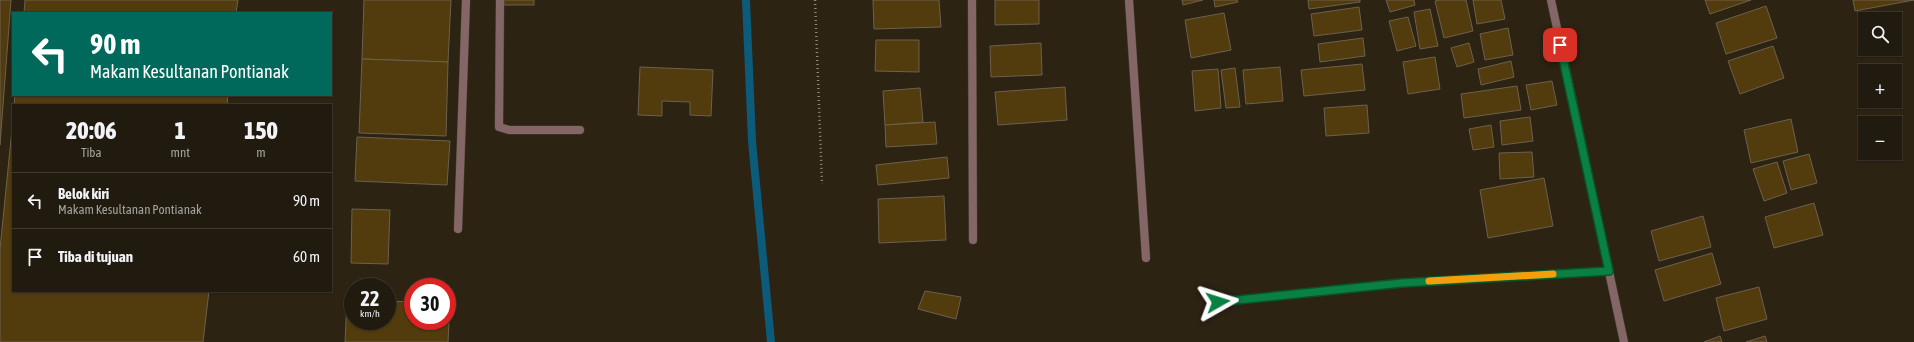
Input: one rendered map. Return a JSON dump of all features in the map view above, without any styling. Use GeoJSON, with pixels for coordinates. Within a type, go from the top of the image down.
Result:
{"type":"FeatureCollection","features":[{"type":"Feature","properties":{"kind":"street"},"geometry":{"type":"LineString","coordinates":[[458,229],[466,0]]}},
{"type":"Feature","properties":{"kind":"street"},"geometry":{"type":"LineString","coordinates":[[500,0],[500,127],[509,130],[580,130]]}},
{"type":"Feature","properties":{"kind":"street"},"geometry":{"type":"LineString","coordinates":[[972,0],[973,240]]}},
{"type":"Feature","properties":{"kind":"street"},"geometry":{"type":"LineString","coordinates":[[1129,0],[1146,258]]}},
{"type":"Feature","properties":{"kind":"street"},"geometry":{"type":"LineString","coordinates":[[1551,0],[1624,342]]}},
{"type":"Feature","properties":{"kind":"street"},"geometry":{"type":"LineString","coordinates":[[1218,302],[1402,283],[1609,271]]}},
{"type":"Feature","properties":{"kind":"path"},"geometry":{"type":"LineString","coordinates":[[815,0],[822,184]]}},
{"type":"Feature","properties":{"kind":"building"},"geometry":{"type":"Polygon","coordinates":[[[0,0],[11,0],[0,145],[0,0]]]}},
{"type":"Feature","properties":{"kind":"building"},"geometry":{"type":"Polygon","coordinates":[[[25,0],[238,0],[236,12],[24,12],[25,0]]]}},
{"type":"Feature","properties":{"kind":"building"},"geometry":{"type":"Polygon","coordinates":[[[364,0],[451,0],[448,62],[362,59],[364,0]]]}},
{"type":"Feature","properties":{"kind":"building"},"geometry":{"type":"Polygon","coordinates":[[[504,0],[534,0],[534,5],[504,5],[504,0]]]}},
{"type":"Feature","properties":{"kind":"building"},"geometry":{"type":"Polygon","coordinates":[[[873,0],[939,0],[941,27],[874,29],[873,0]]]}},
{"type":"Feature","properties":{"kind":"building"},"geometry":{"type":"Polygon","coordinates":[[[995,0],[1039,0],[1039,24],[995,25],[995,0]]]}},
{"type":"Feature","properties":{"kind":"building"},"geometry":{"type":"Polygon","coordinates":[[[1182,0],[1203,0],[1183,5],[1182,0]]]}},
{"type":"Feature","properties":{"kind":"building"},"geometry":{"type":"Polygon","coordinates":[[[1214,0],[1237,0],[1238,2],[1215,7],[1214,0]]]}},
{"type":"Feature","properties":{"kind":"building"},"geometry":{"type":"Polygon","coordinates":[[[1308,0],[1360,0],[1360,2],[1309,9],[1308,0]]]}},
{"type":"Feature","properties":{"kind":"building"},"geometry":{"type":"Polygon","coordinates":[[[1386,0],[1414,0],[1415,5],[1390,12],[1386,0]]]}},
{"type":"Feature","properties":{"kind":"building"},"geometry":{"type":"Polygon","coordinates":[[[1466,0],[1473,31],[1444,38],[1435,1],[1466,0]]]}},
{"type":"Feature","properties":{"kind":"building"},"geometry":{"type":"Polygon","coordinates":[[[1473,0],[1501,0],[1505,19],[1477,24],[1473,0]]]}},
{"type":"Feature","properties":{"kind":"building"},"geometry":{"type":"Polygon","coordinates":[[[1705,0],[1751,0],[1710,14],[1705,0]]]}},
{"type":"Feature","properties":{"kind":"building"},"geometry":{"type":"Polygon","coordinates":[[[1853,0],[1914,0],[1855,11],[1853,0]]]}},
{"type":"Feature","properties":{"kind":"building"},"geometry":{"type":"Polygon","coordinates":[[[1766,6],[1777,38],[1726,54],[1716,23],[1766,6]]]}},
{"type":"Feature","properties":{"kind":"building"},"geometry":{"type":"Polygon","coordinates":[[[1359,7],[1362,30],[1314,36],[1311,14],[1359,7]]]}},
{"type":"Feature","properties":{"kind":"building"},"geometry":{"type":"Polygon","coordinates":[[[1430,9],[1438,46],[1420,49],[1414,12],[1430,9]]]}},
{"type":"Feature","properties":{"kind":"building"},"geometry":{"type":"Polygon","coordinates":[[[1224,13],[1231,50],[1191,58],[1185,20],[1224,13]]]}},
{"type":"Feature","properties":{"kind":"building"},"geometry":{"type":"Polygon","coordinates":[[[1408,17],[1416,46],[1397,51],[1389,21],[1408,17]]]}},
{"type":"Feature","properties":{"kind":"building"},"geometry":{"type":"Polygon","coordinates":[[[1508,28],[1513,55],[1485,60],[1480,34],[1508,28]]]}},
{"type":"Feature","properties":{"kind":"building"},"geometry":{"type":"Polygon","coordinates":[[[1363,38],[1365,56],[1320,62],[1318,44],[1363,38]]]}},
{"type":"Feature","properties":{"kind":"building"},"geometry":{"type":"Polygon","coordinates":[[[876,40],[919,40],[919,72],[875,71],[876,40]]]}},
{"type":"Feature","properties":{"kind":"building"},"geometry":{"type":"Polygon","coordinates":[[[1041,43],[1042,75],[991,77],[990,46],[1041,43]]]}},
{"type":"Feature","properties":{"kind":"building"},"geometry":{"type":"Polygon","coordinates":[[[1469,43],[1474,62],[1457,67],[1451,48],[1469,43]]]}},
{"type":"Feature","properties":{"kind":"building"},"geometry":{"type":"Polygon","coordinates":[[[1773,46],[1784,78],[1740,94],[1728,61],[1773,46]]]}},
{"type":"Feature","properties":{"kind":"building"},"geometry":{"type":"Polygon","coordinates":[[[1435,57],[1440,89],[1408,94],[1403,62],[1435,57]]]}},
{"type":"Feature","properties":{"kind":"building"},"geometry":{"type":"Polygon","coordinates":[[[362,59],[448,62],[446,136],[359,133],[362,59]]]}},
{"type":"Feature","properties":{"kind":"building"},"geometry":{"type":"Polygon","coordinates":[[[1511,61],[1514,77],[1481,85],[1478,69],[1511,61]]]}},
{"type":"Feature","properties":{"kind":"building"},"geometry":{"type":"Polygon","coordinates":[[[1362,64],[1365,90],[1304,96],[1301,70],[1362,64]]]}},
{"type":"Feature","properties":{"kind":"building"},"geometry":{"type":"Polygon","coordinates":[[[640,67],[713,70],[711,116],[690,115],[690,102],[662,101],[662,116],[638,115],[640,67]]]}},
{"type":"Feature","properties":{"kind":"building"},"geometry":{"type":"Polygon","coordinates":[[[1280,67],[1283,101],[1246,104],[1243,70],[1280,67]]]}},
{"type":"Feature","properties":{"kind":"building"},"geometry":{"type":"Polygon","coordinates":[[[1235,68],[1240,107],[1226,108],[1221,70],[1235,68]]]}},
{"type":"Feature","properties":{"kind":"building"},"geometry":{"type":"Polygon","coordinates":[[[1218,69],[1221,108],[1195,111],[1192,71],[1218,69]]]}},
{"type":"Feature","properties":{"kind":"building"},"geometry":{"type":"Polygon","coordinates":[[[1552,81],[1557,105],[1531,110],[1526,85],[1552,81]]]}},
{"type":"Feature","properties":{"kind":"building"},"geometry":{"type":"Polygon","coordinates":[[[1517,86],[1521,110],[1464,118],[1461,94],[1517,86]]]}},
{"type":"Feature","properties":{"kind":"building"},"geometry":{"type":"Polygon","coordinates":[[[1065,87],[1067,120],[998,125],[995,92],[1065,87]]]}},
{"type":"Feature","properties":{"kind":"building"},"geometry":{"type":"Polygon","coordinates":[[[920,88],[923,122],[885,125],[883,91],[920,88]]]}},
{"type":"Feature","properties":{"kind":"building"},"geometry":{"type":"Polygon","coordinates":[[[15,96],[228,96],[227,104],[14,104],[15,96]]]}},
{"type":"Feature","properties":{"kind":"building"},"geometry":{"type":"Polygon","coordinates":[[[1367,105],[1369,133],[1326,136],[1324,108],[1367,105]]]}},
{"type":"Feature","properties":{"kind":"building"},"geometry":{"type":"Polygon","coordinates":[[[1530,117],[1533,141],[1502,145],[1500,121],[1530,117]]]}},
{"type":"Feature","properties":{"kind":"building"},"geometry":{"type":"Polygon","coordinates":[[[1791,119],[1798,152],[1751,163],[1744,130],[1791,119]]]}},
{"type":"Feature","properties":{"kind":"building"},"geometry":{"type":"Polygon","coordinates":[[[935,122],[937,144],[886,147],[885,125],[935,122]]]}},
{"type":"Feature","properties":{"kind":"building"},"geometry":{"type":"Polygon","coordinates":[[[1491,125],[1494,147],[1473,150],[1469,129],[1491,125]]]}},
{"type":"Feature","properties":{"kind":"building"},"geometry":{"type":"Polygon","coordinates":[[[12,129],[12,292],[209,292],[203,342],[0,342],[0,249],[12,129]]]}},
{"type":"Feature","properties":{"kind":"building"},"geometry":{"type":"Polygon","coordinates":[[[357,137],[450,141],[447,185],[355,181],[357,137]]]}},
{"type":"Feature","properties":{"kind":"building"},"geometry":{"type":"Polygon","coordinates":[[[1532,152],[1534,177],[1500,179],[1499,153],[1532,152]]]}},
{"type":"Feature","properties":{"kind":"building"},"geometry":{"type":"Polygon","coordinates":[[[1809,154],[1817,183],[1791,190],[1783,161],[1809,154]]]}},
{"type":"Feature","properties":{"kind":"building"},"geometry":{"type":"Polygon","coordinates":[[[947,157],[949,178],[878,185],[876,165],[947,157]]]}},
{"type":"Feature","properties":{"kind":"building"},"geometry":{"type":"Polygon","coordinates":[[[1777,162],[1787,193],[1764,201],[1753,169],[1777,162]]]}},
{"type":"Feature","properties":{"kind":"building"},"geometry":{"type":"Polygon","coordinates":[[[1544,178],[1553,226],[1488,238],[1480,190],[1544,178]]]}},
{"type":"Feature","properties":{"kind":"building"},"geometry":{"type":"Polygon","coordinates":[[[944,196],[946,240],[879,243],[878,199],[944,196]]]}},
{"type":"Feature","properties":{"kind":"building"},"geometry":{"type":"Polygon","coordinates":[[[1814,203],[1823,235],[1774,248],[1765,217],[1814,203]]]}},
{"type":"Feature","properties":{"kind":"building"},"geometry":{"type":"Polygon","coordinates":[[[352,209],[390,210],[388,264],[351,263],[352,209]]]}},
{"type":"Feature","properties":{"kind":"building"},"geometry":{"type":"Polygon","coordinates":[[[1703,216],[1711,247],[1659,261],[1651,231],[1703,216]]]}},
{"type":"Feature","properties":{"kind":"building"},"geometry":{"type":"Polygon","coordinates":[[[1712,253],[1721,284],[1664,301],[1655,270],[1712,253]]]}},
{"type":"Feature","properties":{"kind":"building"},"geometry":{"type":"Polygon","coordinates":[[[1759,287],[1767,319],[1724,331],[1716,298],[1759,287]]]}},
{"type":"Feature","properties":{"kind":"building"},"geometry":{"type":"Polygon","coordinates":[[[925,291],[961,297],[956,319],[918,309],[925,291]]]}},
{"type":"Feature","properties":{"kind":"building"},"geometry":{"type":"Polygon","coordinates":[[[396,301],[404,302],[404,330],[449,330],[448,342],[345,342],[346,330],[396,330],[396,301]]]}},
{"type":"Feature","properties":{"kind":"building"},"geometry":{"type":"Polygon","coordinates":[[[1720,336],[1722,342],[1704,342],[1720,336]]]}},
{"type":"Feature","properties":{"kind":"building"},"geometry":{"type":"Polygon","coordinates":[[[1765,336],[1767,342],[1746,342],[1765,336]]]}},
{"type":"Feature","properties":{"kind":"waterway"},"geometry":{"type":"LineString","coordinates":[[746,0],[752,141],[771,342]]}},
{"type":"Feature","properties":{"kind":"slow traffic"},"geometry":{"type":"LineString","coordinates":[[1429,281],[1553,274]]}},
{"type":"Feature","properties":{"kind":"route"},"geometry":{"type":"LineString","coordinates":[[1218,302],[1402,283],[1609,271],[1560,45]]}}]}
